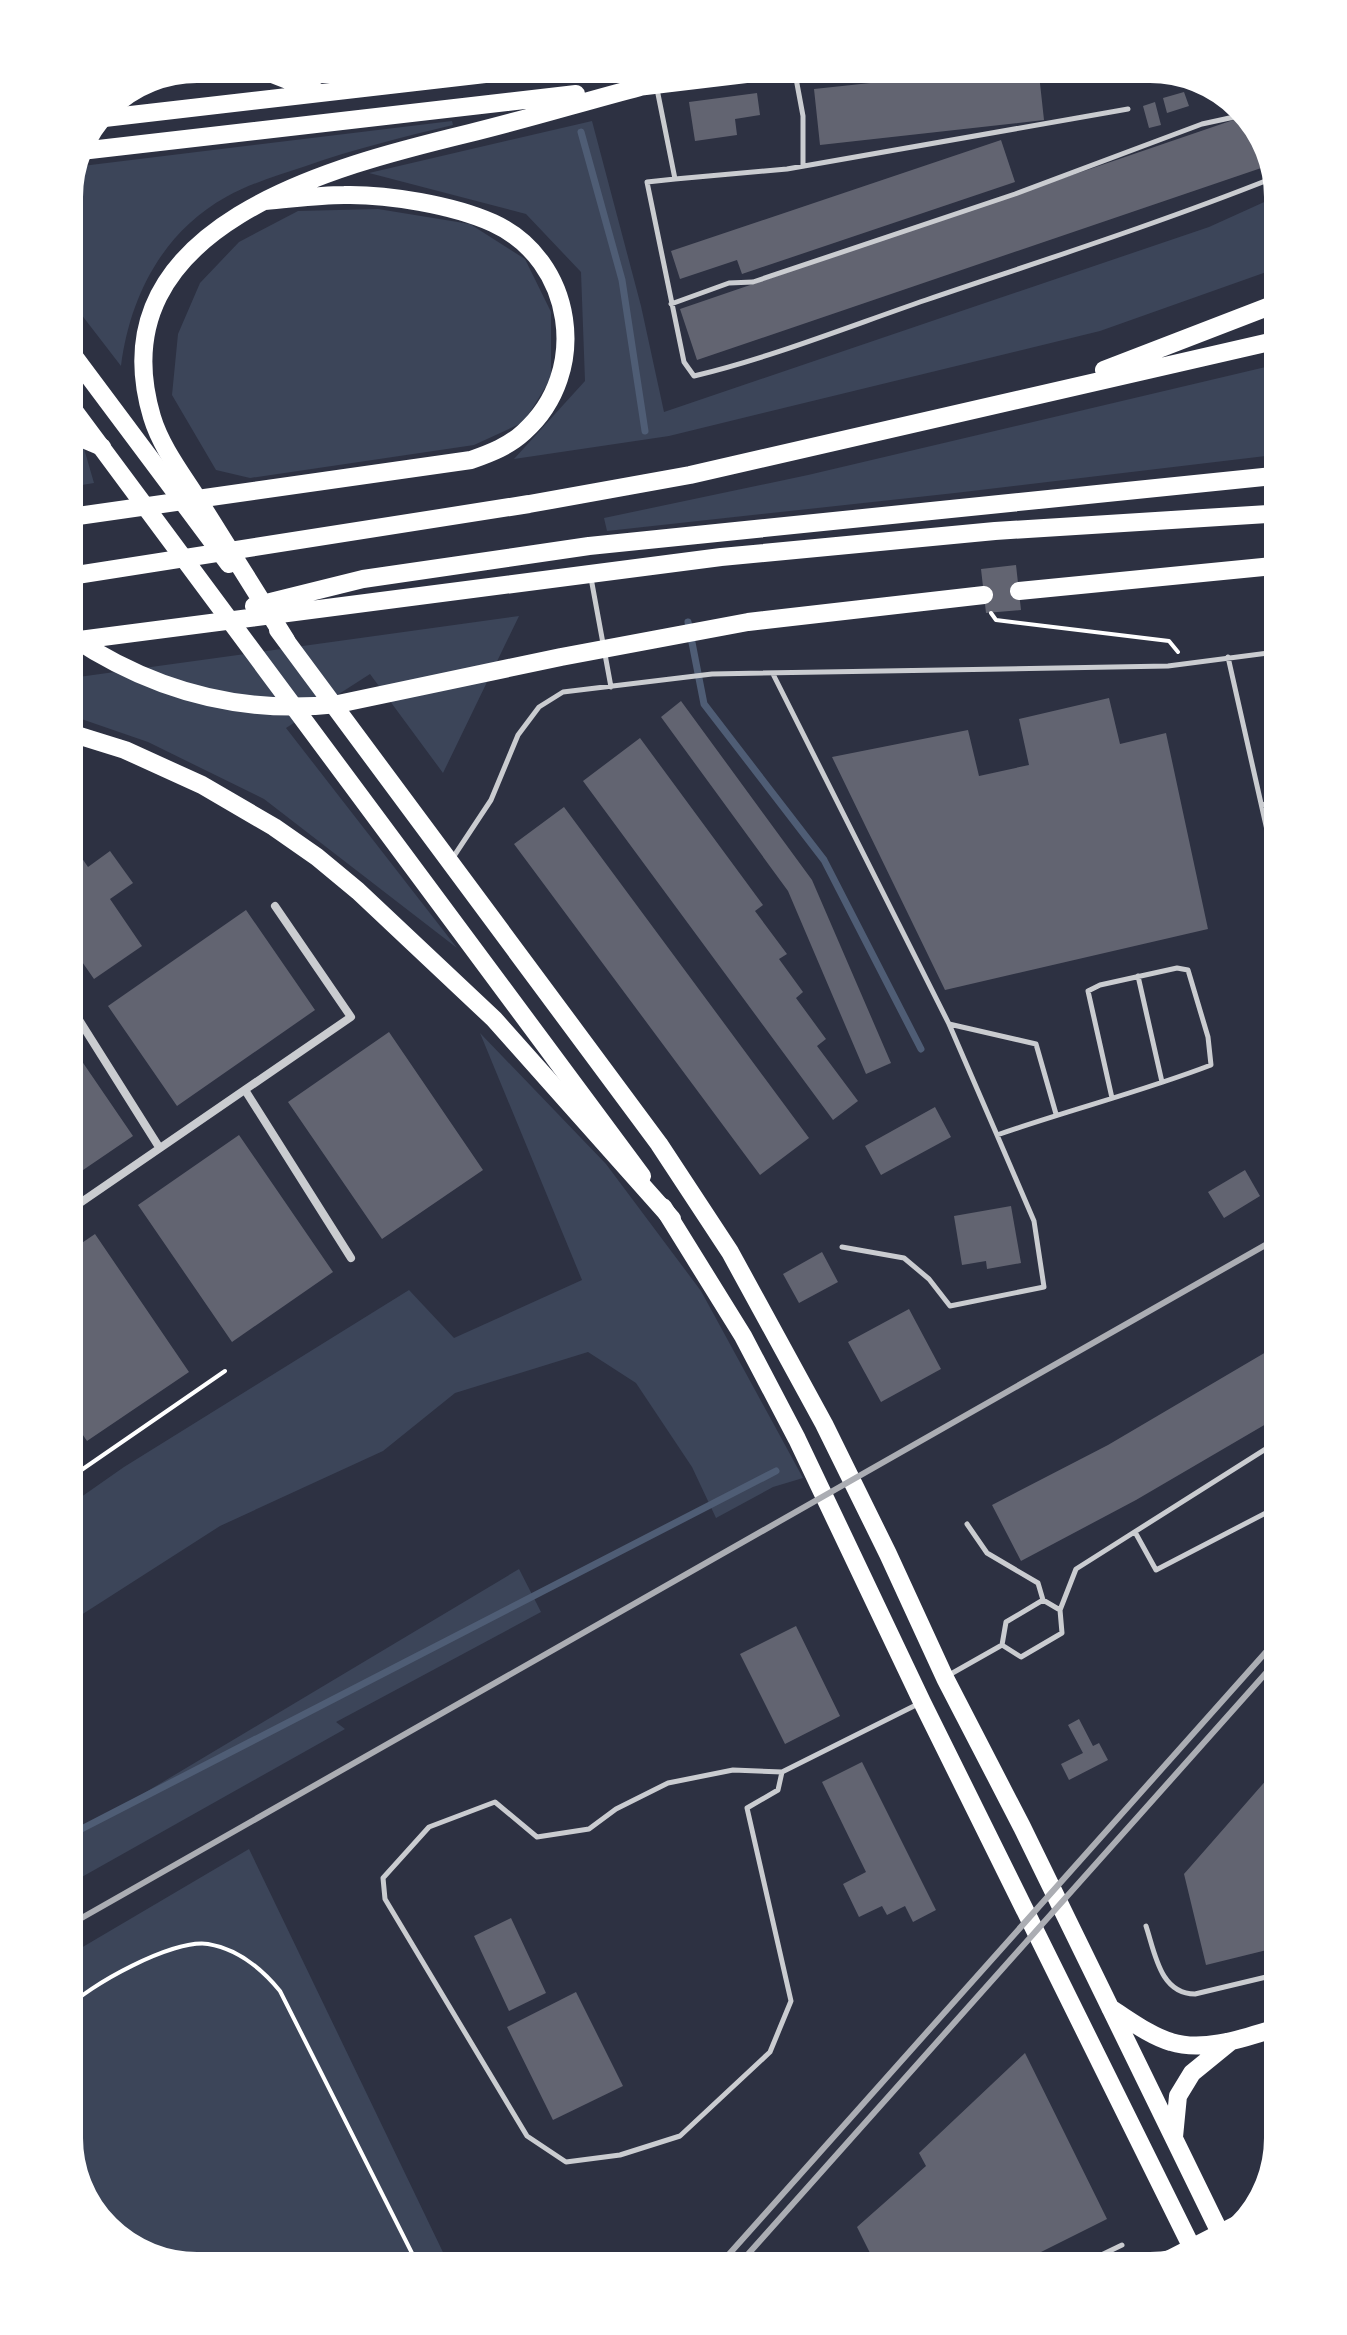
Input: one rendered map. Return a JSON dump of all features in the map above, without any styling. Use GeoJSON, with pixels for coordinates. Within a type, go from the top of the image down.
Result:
{"type":"FeatureCollection","features":[{"type":"Feature","properties":{"kind":"highway"},"geometry":{"type":"LineString","coordinates":[[283,78],[323,93]]}},
{"type":"Feature","properties":{"kind":"highway"},"geometry":{"type":"LineString","coordinates":[[109,117],[452,78]]}},
{"type":"Feature","properties":{"kind":"highway"},"geometry":{"type":"LineString","coordinates":[[88,150],[714,78]]}},
{"type":"Feature","properties":{"kind":"highway"},"geometry":{"type":"LineString","coordinates":[[286,640],[157,435],[146,392],[145,345],[157,297],[169,278],[197,245],[218,227],[265,201],[348,166],[413,146],[648,86]]}},
{"type":"Feature","properties":{"kind":"highway"},"geometry":{"type":"LineString","coordinates":[[78,516],[471,460],[499,449],[525,432],[550,400],[564,362],[566,322],[562,304],[537,256],[509,232],[476,217],[393,199],[345,195],[265,201]]}},
{"type":"Feature","properties":{"kind":"highway"},"geometry":{"type":"LineString","coordinates":[[1050,391],[1269,306]]}},
{"type":"Feature","properties":{"kind":"highway"},"geometry":{"type":"LineString","coordinates":[[78,575],[529,504],[690,475],[1269,342]]}},
{"type":"Feature","properties":{"kind":"highway"},"geometry":{"type":"LineString","coordinates":[[78,362],[659,1144],[756,1297],[824,1424],[945,1678],[1022,1827],[1220,2233]]}},
{"type":"Feature","properties":{"kind":"highway"},"geometry":{"type":"LineString","coordinates":[[78,415],[622,1147],[672,1219],[743,1336],[797,1439],[922,1702],[1193,2249]]}},
{"type":"Feature","properties":{"kind":"highway"},"geometry":{"type":"LineString","coordinates":[[78,437],[102,447]]}},
{"type":"Feature","properties":{"kind":"highway"},"geometry":{"type":"LineString","coordinates":[[162,628],[363,579],[589,546],[1269,476]]}},
{"type":"Feature","properties":{"kind":"highway"},"geometry":{"type":"LineString","coordinates":[[78,640],[590,572],[981,532],[1269,514]]}},
{"type":"Feature","properties":{"kind":"highway"},"geometry":{"type":"LineString","coordinates":[[1019,591],[1269,566]]}},
{"type":"Feature","properties":{"kind":"highway"},"geometry":{"type":"LineString","coordinates":[[78,640],[122,668],[153,682],[209,700],[283,708],[338,704],[748,622],[987,604]]}},
{"type":"Feature","properties":{"kind":"highway"},"geometry":{"type":"LineString","coordinates":[[78,735],[125,750],[202,785],[274,827],[317,857],[358,891],[494,1019],[672,1219]]}},
{"type":"Feature","properties":{"kind":"highway"},"geometry":{"type":"LineString","coordinates":[[1110,2008],[1168,2042],[1184,2045],[1231,2041],[1269,2030]]}},
{"type":"Feature","properties":{"kind":"highway"},"geometry":{"type":"LineString","coordinates":[[1174,2137],[1178,2096],[1192,2073],[1231,2041]]}},
{"type":"Feature","properties":{"kind":"street"},"geometry":{"type":"LineString","coordinates":[[78,1204],[351,1017],[275,906]]}},
{"type":"Feature","properties":{"kind":"street"},"geometry":{"type":"LineString","coordinates":[[78,1018],[159,1147]]}},
{"type":"Feature","properties":{"kind":"street"},"geometry":{"type":"LineString","coordinates":[[245,1090],[351,1258]]}},
{"type":"Feature","properties":{"kind":"lane"},"geometry":{"type":"LineString","coordinates":[[797,78],[803,116],[803,167]]}},
{"type":"Feature","properties":{"kind":"lane"},"geometry":{"type":"LineString","coordinates":[[648,86],[675,179]]}},
{"type":"Feature","properties":{"kind":"lane"},"geometry":{"type":"LineString","coordinates":[[1128,109],[803,167],[647,182],[684,362],[694,376],[781,350],[1198,207],[1268,180]]}},
{"type":"Feature","properties":{"kind":"lane"},"geometry":{"type":"LineString","coordinates":[[671,304],[729,283],[753,282],[1015,194],[1202,124],[1236,116]]}},
{"type":"Feature","properties":{"kind":"lane"},"geometry":{"type":"LineString","coordinates":[[590,572],[611,687]]}},
{"type":"Feature","properties":{"kind":"lane"},"geometry":{"type":"LineString","coordinates":[[450,862],[491,800],[518,735],[539,707],[563,692],[712,674],[1168,666],[1269,653]]}},
{"type":"Feature","properties":{"kind":"lane"},"geometry":{"type":"LineString","coordinates":[[1228,657],[1269,837]]}},
{"type":"Feature","properties":{"kind":"lane"},"geometry":{"type":"LineString","coordinates":[[773,674],[949,1024],[1034,1221],[1044,1287],[950,1306],[929,1279],[904,1258],[842,1247]]}},
{"type":"Feature","properties":{"kind":"lane"},"geometry":{"type":"LineString","coordinates":[[1262,805],[1269,803]]}},
{"type":"Feature","properties":{"kind":"lane"},"geometry":{"type":"LineString","coordinates":[[997,1135],[1056,1114],[1112,1098],[1211,1065],[1208,1037],[1188,970],[1177,968],[1138,976],[1088,991],[1112,1098]]}},
{"type":"Feature","properties":{"kind":"lane"},"geometry":{"type":"LineString","coordinates":[[1138,976],[1162,1082]]}},
{"type":"Feature","properties":{"kind":"lane"},"geometry":{"type":"LineString","coordinates":[[949,1024],[1036,1044],[1056,1114]]}},
{"type":"Feature","properties":{"kind":"lane"},"geometry":{"type":"LineString","coordinates":[[1002,1645],[1021,1657],[1062,1633],[1060,1610],[1076,1569],[1269,1447]]}},
{"type":"Feature","properties":{"kind":"lane"},"geometry":{"type":"LineString","coordinates":[[1135,1532],[1156,1570],[1269,1511]]}},
{"type":"Feature","properties":{"kind":"lane"},"geometry":{"type":"LineString","coordinates":[[967,1524],[987,1553],[1038,1583],[1043,1600],[1060,1610]]}},
{"type":"Feature","properties":{"kind":"lane"},"geometry":{"type":"LineString","coordinates":[[1002,1645],[1006,1622],[1043,1600]]}},
{"type":"Feature","properties":{"kind":"lane"},"geometry":{"type":"LineString","coordinates":[[945,1678],[1002,1645]]}},
{"type":"Feature","properties":{"kind":"lane"},"geometry":{"type":"LineString","coordinates":[[782,1772],[778,1790],[747,1808],[791,2001],[770,2052],[680,2136],[620,2155],[566,2162],[527,2136],[385,1899],[383,1878],[429,1827],[495,1802],[537,1837],[589,1829],[616,1809],[668,1783],[733,1770],[782,1772],[922,1702]]}},
{"type":"Feature","properties":{"kind":"lane"},"geometry":{"type":"LineString","coordinates":[[1146,1926],[1161,1972],[1168,1983],[1182,1994],[1195,1994],[1269,1976]]}},
{"type":"Feature","properties":{"kind":"lane"},"geometry":{"type":"LineString","coordinates":[[1097,2257],[1122,2245]]}},
{"type":"Feature","properties":{"kind":"path"},"geometry":{"type":"LineString","coordinates":[[987,604],[996,620],[1169,641],[1187,663]]}},
{"type":"Feature","properties":{"kind":"path"},"geometry":{"type":"LineString","coordinates":[[78,1472],[225,1371]]}},
{"type":"Feature","properties":{"kind":"path"},"geometry":{"type":"LineString","coordinates":[[78,1997],[157,1954],[206,1944],[230,1951],[266,1974],[280,1991],[414,2257]]}},
{"type":"Feature","properties":{"kind":"shaded area"},"geometry":{"type":"Polygon","coordinates":[[[197,78],[235,78],[161,84],[197,78]]]}},
{"type":"Feature","properties":{"kind":"shaded area"},"geometry":{"type":"Polygon","coordinates":[[[452,121],[453,125],[360,149],[265,180],[226,197],[204,211],[167,247],[153,268],[132,315],[121,366],[78,310],[78,189],[82,166],[452,121]]]}},
{"type":"Feature","properties":{"kind":"shaded area"},"geometry":{"type":"Polygon","coordinates":[[[592,121],[641,306],[664,412],[1209,227],[1269,200],[1269,271],[1100,331],[669,436],[514,459],[585,381],[581,272],[526,214],[369,173],[592,121]]]}},
{"type":"Feature","properties":{"kind":"shaded area"},"geometry":{"type":"Polygon","coordinates":[[[378,209],[470,224],[525,259],[551,312],[551,378],[524,422],[474,445],[250,478],[216,470],[172,395],[178,334],[200,283],[239,242],[298,211],[378,209]]]}},
{"type":"Feature","properties":{"kind":"shaded area"},"geometry":{"type":"Polygon","coordinates":[[[1269,366],[1269,456],[607,531],[604,518],[808,475],[1269,366]]]}},
{"type":"Feature","properties":{"kind":"shaded area"},"geometry":{"type":"Polygon","coordinates":[[[78,444],[83,445],[94,483],[78,486],[78,444]]]}},
{"type":"Feature","properties":{"kind":"shaded area"},"geometry":{"type":"Polygon","coordinates":[[[519,616],[443,773],[370,674],[286,728],[457,948],[264,799],[148,742],[78,718],[78,677],[519,616]]]}},
{"type":"Feature","properties":{"kind":"shaded area"},"geometry":{"type":"Polygon","coordinates":[[[480,1033],[606,1164],[701,1291],[803,1478],[773,1487],[716,1518],[692,1467],[636,1383],[588,1352],[455,1393],[383,1451],[220,1526],[78,1617],[78,1499],[124,1467],[409,1290],[454,1338],[582,1280],[480,1033]]]}},
{"type":"Feature","properties":{"kind":"shaded area"},"geometry":{"type":"Polygon","coordinates":[[[519,1569],[541,1612],[336,1722],[345,1729],[78,1879],[78,1833],[519,1569]]]}},
{"type":"Feature","properties":{"kind":"shaded area"},"geometry":{"type":"Polygon","coordinates":[[[249,1849],[445,2257],[189,2257],[144,2245],[119,2227],[90,2191],[79,2153],[78,1950],[249,1849]]]}},
{"type":"Feature","properties":{"kind":"building"},"geometry":{"type":"Polygon","coordinates":[[[917,78],[1039,78],[1044,120],[820,145],[814,89],[917,78]]]}},
{"type":"Feature","properties":{"kind":"building"},"geometry":{"type":"Polygon","coordinates":[[[1184,92],[1189,106],[1167,113],[1163,98],[1184,92]]]}},
{"type":"Feature","properties":{"kind":"building"},"geometry":{"type":"Polygon","coordinates":[[[757,93],[760,115],[735,119],[737,135],[695,141],[689,102],[757,93]]]}},
{"type":"Feature","properties":{"kind":"building"},"geometry":{"type":"Polygon","coordinates":[[[1155,102],[1161,125],[1149,128],[1143,106],[1155,102]]]}},
{"type":"Feature","properties":{"kind":"building"},"geometry":{"type":"Polygon","coordinates":[[[1238,118],[1257,144],[1265,167],[697,360],[680,309],[1238,118]]]}},
{"type":"Feature","properties":{"kind":"building"},"geometry":{"type":"Polygon","coordinates":[[[1001,140],[1015,182],[742,274],[737,260],[680,279],[671,251],[1001,140]]]}},
{"type":"Feature","properties":{"kind":"building"},"geometry":{"type":"Polygon","coordinates":[[[1016,565],[1021,610],[986,613],[981,569],[1016,565]]]}},
{"type":"Feature","properties":{"kind":"building"},"geometry":{"type":"Polygon","coordinates":[[[1109,698],[1120,744],[1166,733],[1208,929],[945,990],[832,757],[968,730],[979,776],[1029,765],[1019,719],[1109,698]]]}},
{"type":"Feature","properties":{"kind":"building"},"geometry":{"type":"Polygon","coordinates":[[[681,701],[812,880],[891,1063],[866,1074],[788,891],[661,717],[681,701]]]}},
{"type":"Feature","properties":{"kind":"building"},"geometry":{"type":"Polygon","coordinates":[[[640,738],[763,905],[755,911],[787,954],[779,959],[803,992],[796,998],[826,1039],[817,1046],[858,1101],[833,1120],[583,781],[640,738]]]}},
{"type":"Feature","properties":{"kind":"building"},"geometry":{"type":"Polygon","coordinates":[[[564,807],[809,1138],[760,1175],[514,844],[564,807]]]}},
{"type":"Feature","properties":{"kind":"building"},"geometry":{"type":"Polygon","coordinates":[[[110,851],[133,883],[110,899],[142,946],[94,979],[78,956],[78,918],[82,915],[78,909],[78,852],[88,867],[110,851]]]}},
{"type":"Feature","properties":{"kind":"building"},"geometry":{"type":"Polygon","coordinates":[[[246,910],[315,1010],[177,1106],[108,1006],[246,910]]]}},
{"type":"Feature","properties":{"kind":"building"},"geometry":{"type":"Polygon","coordinates":[[[389,1032],[483,1170],[382,1239],[288,1102],[389,1032]]]}},
{"type":"Feature","properties":{"kind":"building"},"geometry":{"type":"Polygon","coordinates":[[[78,1055],[133,1136],[78,1173],[78,1055]]]}},
{"type":"Feature","properties":{"kind":"building"},"geometry":{"type":"Polygon","coordinates":[[[935,1107],[951,1137],[881,1175],[865,1146],[935,1107]]]}},
{"type":"Feature","properties":{"kind":"building"},"geometry":{"type":"Polygon","coordinates":[[[239,1135],[333,1272],[232,1342],[138,1205],[239,1135]]]}},
{"type":"Feature","properties":{"kind":"building"},"geometry":{"type":"Polygon","coordinates":[[[1245,1170],[1260,1196],[1224,1218],[1208,1192],[1245,1170]]]}},
{"type":"Feature","properties":{"kind":"building"},"geometry":{"type":"Polygon","coordinates":[[[1011,1206],[1021,1263],[987,1269],[986,1261],[962,1265],[954,1216],[1011,1206]]]}},
{"type":"Feature","properties":{"kind":"building"},"geometry":{"type":"Polygon","coordinates":[[[95,1234],[189,1372],[87,1441],[78,1428],[78,1246],[95,1234]]]}},
{"type":"Feature","properties":{"kind":"building"},"geometry":{"type":"Polygon","coordinates":[[[822,1252],[838,1282],[799,1303],[783,1274],[822,1252]]]}},
{"type":"Feature","properties":{"kind":"building"},"geometry":{"type":"Polygon","coordinates":[[[909,1309],[941,1369],[881,1402],[848,1342],[909,1309]]]}},
{"type":"Feature","properties":{"kind":"building"},"geometry":{"type":"Polygon","coordinates":[[[1269,1350],[1269,1422],[1136,1500],[1021,1561],[992,1505],[1108,1445],[1269,1350]]]}},
{"type":"Feature","properties":{"kind":"building"},"geometry":{"type":"Polygon","coordinates":[[[796,1626],[840,1716],[785,1744],[740,1654],[796,1626]]]}},
{"type":"Feature","properties":{"kind":"building"},"geometry":{"type":"Polygon","coordinates":[[[1079,1719],[1093,1746],[1099,1743],[1108,1760],[1069,1780],[1061,1764],[1083,1753],[1068,1725],[1079,1719]]]}},
{"type":"Feature","properties":{"kind":"building"},"geometry":{"type":"Polygon","coordinates":[[[862,1762],[936,1910],[913,1922],[905,1906],[887,1915],[882,1906],[859,1917],[843,1884],[866,1872],[822,1782],[862,1762]]]}},
{"type":"Feature","properties":{"kind":"building"},"geometry":{"type":"Polygon","coordinates":[[[1269,1777],[1269,1949],[1206,1965],[1184,1874],[1269,1777]]]}},
{"type":"Feature","properties":{"kind":"building"},"geometry":{"type":"Polygon","coordinates":[[[511,1918],[546,1993],[509,2011],[474,1936],[511,1918]]]}},
{"type":"Feature","properties":{"kind":"building"},"geometry":{"type":"Polygon","coordinates":[[[576,1992],[623,2086],[553,2120],[507,2027],[576,1992]]]}},
{"type":"Feature","properties":{"kind":"building"},"geometry":{"type":"Polygon","coordinates":[[[1025,2053],[1107,2219],[1031,2257],[872,2257],[857,2227],[926,2166],[919,2153],[1025,2053]]]}},
{"type":"Feature","properties":{"kind":"waterway"},"geometry":{"type":"LineString","coordinates":[[581,132],[622,280],[645,431]]}},
{"type":"Feature","properties":{"kind":"waterway"},"geometry":{"type":"LineString","coordinates":[[688,622],[704,704],[824,860],[921,1049]]}},
{"type":"Feature","properties":{"kind":"waterway"},"geometry":{"type":"LineString","coordinates":[[78,1831],[776,1471]]}},
{"type":"Feature","properties":{"kind":"railway"},"geometry":{"type":"LineString","coordinates":[[78,1920],[1269,1243]]}},
{"type":"Feature","properties":{"kind":"railway"},"geometry":{"type":"LineString","coordinates":[[726,2257],[1269,1649]]}},
{"type":"Feature","properties":{"kind":"railway"},"geometry":{"type":"LineString","coordinates":[[745,2257],[1269,1670]]}}]}
